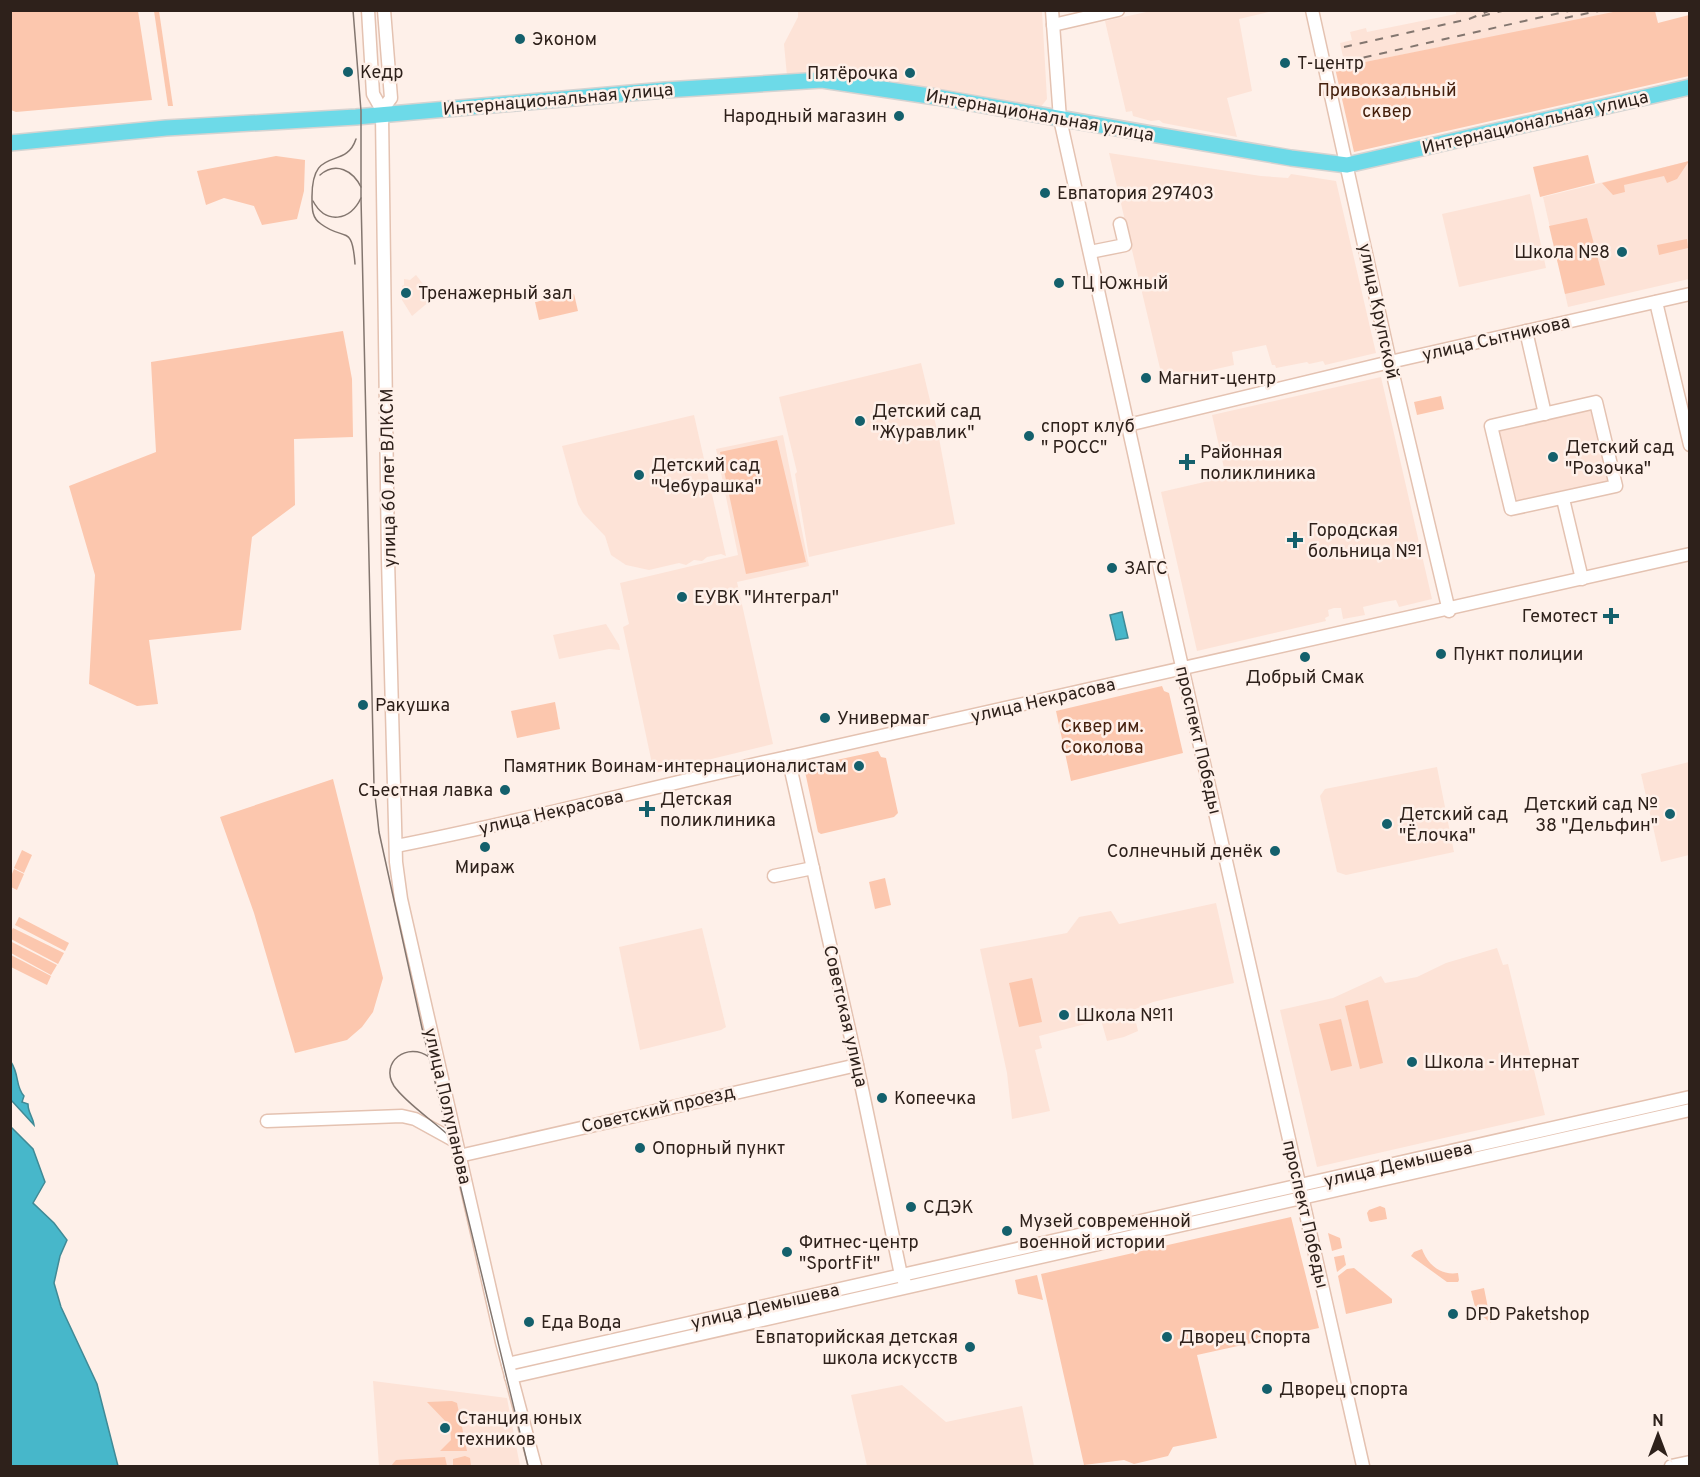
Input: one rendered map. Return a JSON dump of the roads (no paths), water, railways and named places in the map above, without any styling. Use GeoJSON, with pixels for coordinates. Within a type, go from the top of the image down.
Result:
{"type":"FeatureCollection","features":[{"type":"Feature","properties":{"kind":"main road","name":"Интернациональная улица"},"geometry":{"type":"LineString","coordinates":[[10,143],[166,128],[822,80],[1292,158],[1347,165],[1689,87]]}},
{"type":"Feature","properties":{"kind":"street","name":"улица 60 лет ВЛКСМ"},"geometry":{"type":"LineString","coordinates":[[368,10],[373,94],[382,113],[396,846]]}},
{"type":"Feature","properties":{"kind":"street","name":"улица 60 лет ВЛКСМ"},"geometry":{"type":"LineString","coordinates":[[382,113],[391,98],[384,10]]}},
{"type":"Feature","properties":{"kind":"street","name":"проспект Победы"},"geometry":{"type":"LineString","coordinates":[[1052,10],[1060,119],[1363,1467]]}},
{"type":"Feature","properties":{"kind":"street"},"geometry":{"type":"LineString","coordinates":[[1053,25],[1118,10]]}},
{"type":"Feature","properties":{"kind":"street","name":"улица Крупской"},"geometry":{"type":"LineString","coordinates":[[1312,10],[1390,362],[1449,610]]}},
{"type":"Feature","properties":{"kind":"street"},"geometry":{"type":"LineString","coordinates":[[1090,252],[1125,245],[1120,224]]}},
{"type":"Feature","properties":{"kind":"street","name":"улица Сытникова"},"geometry":{"type":"LineString","coordinates":[[1128,425],[1689,294]]}},
{"type":"Feature","properties":{"kind":"street"},"geometry":{"type":"LineString","coordinates":[[1656,302],[1689,445]]}},
{"type":"Feature","properties":{"kind":"street"},"geometry":{"type":"LineString","coordinates":[[1526,331],[1545,414]]}},
{"type":"Feature","properties":{"kind":"street"},"geometry":{"type":"LineString","coordinates":[[1596,402],[1616,486],[1511,509],[1491,426],[1545,414],[1596,402]]}},
{"type":"Feature","properties":{"kind":"street"},"geometry":{"type":"LineString","coordinates":[[1563,499],[1582,579]]}},
{"type":"Feature","properties":{"kind":"street","name":"улица Некрасова"},"geometry":{"type":"LineString","coordinates":[[396,846],[1689,554]]}},
{"type":"Feature","properties":{"kind":"street","name":"Советская улица"},"geometry":{"type":"LineString","coordinates":[[788,757],[904,1281]]}},
{"type":"Feature","properties":{"kind":"street","name":"улица Полупанова"},"geometry":{"type":"LineString","coordinates":[[396,846],[401,899],[455,1141],[535,1467]]}},
{"type":"Feature","properties":{"kind":"street"},"geometry":{"type":"LineString","coordinates":[[774,876],[813,868]]}},
{"type":"Feature","properties":{"kind":"street","name":"Советский проезд"},"geometry":{"type":"LineString","coordinates":[[459,1156],[857,1065]]}},
{"type":"Feature","properties":{"kind":"street","name":"улица Демышева"},"geometry":{"type":"LineString","coordinates":[[510,1371],[1689,1097]]}},
{"type":"Feature","properties":{"kind":"street","name":"улица Демышева"},"geometry":{"type":"LineString","coordinates":[[904,1281],[1303,1199],[1689,1110]]}},
{"type":"Feature","properties":{"kind":"street"},"geometry":{"type":"LineString","coordinates":[[267,1121],[402,1116],[415,1119],[455,1141]]}},
{"type":"Feature","properties":{"kind":"street"},"geometry":{"type":"LineString","coordinates":[[1671,1467],[1689,1462]]}},
{"type":"Feature","properties":{"kind":"water"},"geometry":{"type":"Polygon","coordinates":[[[1122,612],[1128,638],[1116,640],[1110,615],[1122,612]]]}},
{"type":"Feature","properties":{"kind":"water"},"geometry":{"type":"Polygon","coordinates":[[[11,1062],[16,1072],[19,1088],[24,1096],[22,1102],[28,1104],[34,1125],[11,1100],[11,1062]]]}},
{"type":"Feature","properties":{"kind":"water"},"geometry":{"type":"Polygon","coordinates":[[[10,1126],[33,1149],[45,1182],[33,1203],[54,1223],[67,1240],[60,1256],[54,1283],[61,1307],[97,1384],[118,1466],[11,1466],[10,1126]]]}},
{"type":"Feature","properties":{"kind":"tram line"},"geometry":{"type":"LineString","coordinates":[[353,10],[361,111],[374,786],[379,832],[422,1028],[528,1466]]}},
{"type":"Feature","properties":{"kind":"tram line"},"geometry":{"type":"LineString","coordinates":[[355,264],[354,251],[349,238],[318,222],[313,213],[312,199],[313,182],[317,171],[323,164],[351,149],[356,139]]}},
{"type":"Feature","properties":{"kind":"tram line"},"geometry":{"type":"LineString","coordinates":[[320,175],[338,168],[349,172],[361,187]]}},
{"type":"Feature","properties":{"kind":"tram line"},"geometry":{"type":"LineString","coordinates":[[313,201],[324,214],[338,217],[351,212],[361,198]]}},
{"type":"Feature","properties":{"kind":"tram line"},"geometry":{"type":"LineString","coordinates":[[429,1057],[413,1051],[398,1056],[390,1069],[390,1077],[405,1099],[447,1134]]}},
{"type":"Feature","properties":{"kind":"railway"},"geometry":{"type":"LineString","coordinates":[[1344,47],[1469,19],[1491,10]]}},
{"type":"Feature","properties":{"kind":"railway"},"geometry":{"type":"LineString","coordinates":[[1482,16],[1506,10]]}},
{"type":"Feature","properties":{"kind":"railway"},"geometry":{"type":"LineString","coordinates":[[1348,61],[1573,10]]}},
{"type":"Feature","properties":{"kind":"railway"},"geometry":{"type":"LineString","coordinates":[[1565,18],[1603,10]]}},
{"type":"Feature","properties":{"kind":"place","name":"Эконом"},"geometry":{"type":"Point","coordinates":[520,39]}},
{"type":"Feature","properties":{"kind":"place","name":"Т-центр"},"geometry":{"type":"Point","coordinates":[1285,63]}},
{"type":"Feature","properties":{"kind":"place","name":"Кедр"},"geometry":{"type":"Point","coordinates":[348,72]}},
{"type":"Feature","properties":{"kind":"place","name":"Пятёрочка"},"geometry":{"type":"Point","coordinates":[910,73]}},
{"type":"Feature","properties":{"kind":"place","name":"Народный магазин"},"geometry":{"type":"Point","coordinates":[899,116]}},
{"type":"Feature","properties":{"kind":"place","name":"Евпатория 297403"},"geometry":{"type":"Point","coordinates":[1045,193]}},
{"type":"Feature","properties":{"kind":"place","name":"Школа №8"},"geometry":{"type":"Point","coordinates":[1622,252]}},
{"type":"Feature","properties":{"kind":"place","name":"ТЦ Южный"},"geometry":{"type":"Point","coordinates":[1059,283]}},
{"type":"Feature","properties":{"kind":"place","name":"Тренажерный зал"},"geometry":{"type":"Point","coordinates":[406,293]}},
{"type":"Feature","properties":{"kind":"place","name":"Магнит-центр"},"geometry":{"type":"Point","coordinates":[1146,378]}},
{"type":"Feature","properties":{"kind":"place","name":"Детский сад \"Журавлик\""},"geometry":{"type":"Point","coordinates":[860,421]}},
{"type":"Feature","properties":{"kind":"place","name":"спорт клуб \" РОСС\""},"geometry":{"type":"Point","coordinates":[1029,436]}},
{"type":"Feature","properties":{"kind":"place","name":"Детский сад \"Розочка\""},"geometry":{"type":"Point","coordinates":[1553,457]}},
{"type":"Feature","properties":{"kind":"place","name":"Районная поликлиника"},"geometry":{"type":"Point","coordinates":[1187,462]}},
{"type":"Feature","properties":{"kind":"place","name":"Детский сад \"Чебурашка\""},"geometry":{"type":"Point","coordinates":[639,475]}},
{"type":"Feature","properties":{"kind":"place","name":"Городская больница №1"},"geometry":{"type":"Point","coordinates":[1295,540]}},
{"type":"Feature","properties":{"kind":"place","name":"ЗАГС"},"geometry":{"type":"Point","coordinates":[1112,568]}},
{"type":"Feature","properties":{"kind":"place","name":"ЕУВК \"Интеграл\""},"geometry":{"type":"Point","coordinates":[682,597]}},
{"type":"Feature","properties":{"kind":"place","name":"Гемотест"},"geometry":{"type":"Point","coordinates":[1611,616]}},
{"type":"Feature","properties":{"kind":"place","name":"Пункт полиции"},"geometry":{"type":"Point","coordinates":[1441,654]}},
{"type":"Feature","properties":{"kind":"place","name":"Добрый Смак"},"geometry":{"type":"Point","coordinates":[1305,657]}},
{"type":"Feature","properties":{"kind":"place","name":"Ракушка"},"geometry":{"type":"Point","coordinates":[363,705]}},
{"type":"Feature","properties":{"kind":"place","name":"Универмаг"},"geometry":{"type":"Point","coordinates":[825,718]}},
{"type":"Feature","properties":{"kind":"place","name":"Памятник Воинам-интернационалистам"},"geometry":{"type":"Point","coordinates":[859,766]}},
{"type":"Feature","properties":{"kind":"place","name":"Съестная лавка"},"geometry":{"type":"Point","coordinates":[505,790]}},
{"type":"Feature","properties":{"kind":"place","name":"Детская поликлиника"},"geometry":{"type":"Point","coordinates":[647,809]}},
{"type":"Feature","properties":{"kind":"place","name":"Детский сад № 38 \"Дельфин\""},"geometry":{"type":"Point","coordinates":[1670,814]}},
{"type":"Feature","properties":{"kind":"place","name":"Детский сад \"Ёлочка\""},"geometry":{"type":"Point","coordinates":[1387,824]}},
{"type":"Feature","properties":{"kind":"place","name":"Мираж"},"geometry":{"type":"Point","coordinates":[485,847]}},
{"type":"Feature","properties":{"kind":"place","name":"Солнечный денёк"},"geometry":{"type":"Point","coordinates":[1275,851]}},
{"type":"Feature","properties":{"kind":"place","name":"Школа №11"},"geometry":{"type":"Point","coordinates":[1064,1015]}},
{"type":"Feature","properties":{"kind":"place","name":"Школа - Интернат"},"geometry":{"type":"Point","coordinates":[1412,1062]}},
{"type":"Feature","properties":{"kind":"place","name":"Копеечка"},"geometry":{"type":"Point","coordinates":[882,1098]}},
{"type":"Feature","properties":{"kind":"place","name":"Опорный пункт"},"geometry":{"type":"Point","coordinates":[640,1148]}},
{"type":"Feature","properties":{"kind":"place","name":"СДЭК"},"geometry":{"type":"Point","coordinates":[911,1207]}},
{"type":"Feature","properties":{"kind":"place","name":"Музей современной военной истории"},"geometry":{"type":"Point","coordinates":[1007,1231]}},
{"type":"Feature","properties":{"kind":"place","name":"Фитнес-центр \"SportFit\""},"geometry":{"type":"Point","coordinates":[787,1252]}},
{"type":"Feature","properties":{"kind":"place","name":"DPD Paketshop"},"geometry":{"type":"Point","coordinates":[1453,1314]}},
{"type":"Feature","properties":{"kind":"place","name":"Еда Вода"},"geometry":{"type":"Point","coordinates":[529,1322]}},
{"type":"Feature","properties":{"kind":"place","name":"Дворец Спорта"},"geometry":{"type":"Point","coordinates":[1167,1337]}},
{"type":"Feature","properties":{"kind":"place","name":"Евпаторийская детская школа искусств"},"geometry":{"type":"Point","coordinates":[970,1347]}},
{"type":"Feature","properties":{"kind":"place","name":"Дворец спорта"},"geometry":{"type":"Point","coordinates":[1267,1389]}},
{"type":"Feature","properties":{"kind":"place","name":"Станция юных техников"},"geometry":{"type":"Point","coordinates":[445,1428]}},
{"type":"Feature","properties":{"kind":"park label","name":"Привокзальный сквер"},"geometry":{"type":"Point","coordinates":[1387,100]}},
{"type":"Feature","properties":{"kind":"park label","name":"Сквер им. Соколова"},"geometry":{"type":"Point","coordinates":[1102,736]}}]}
